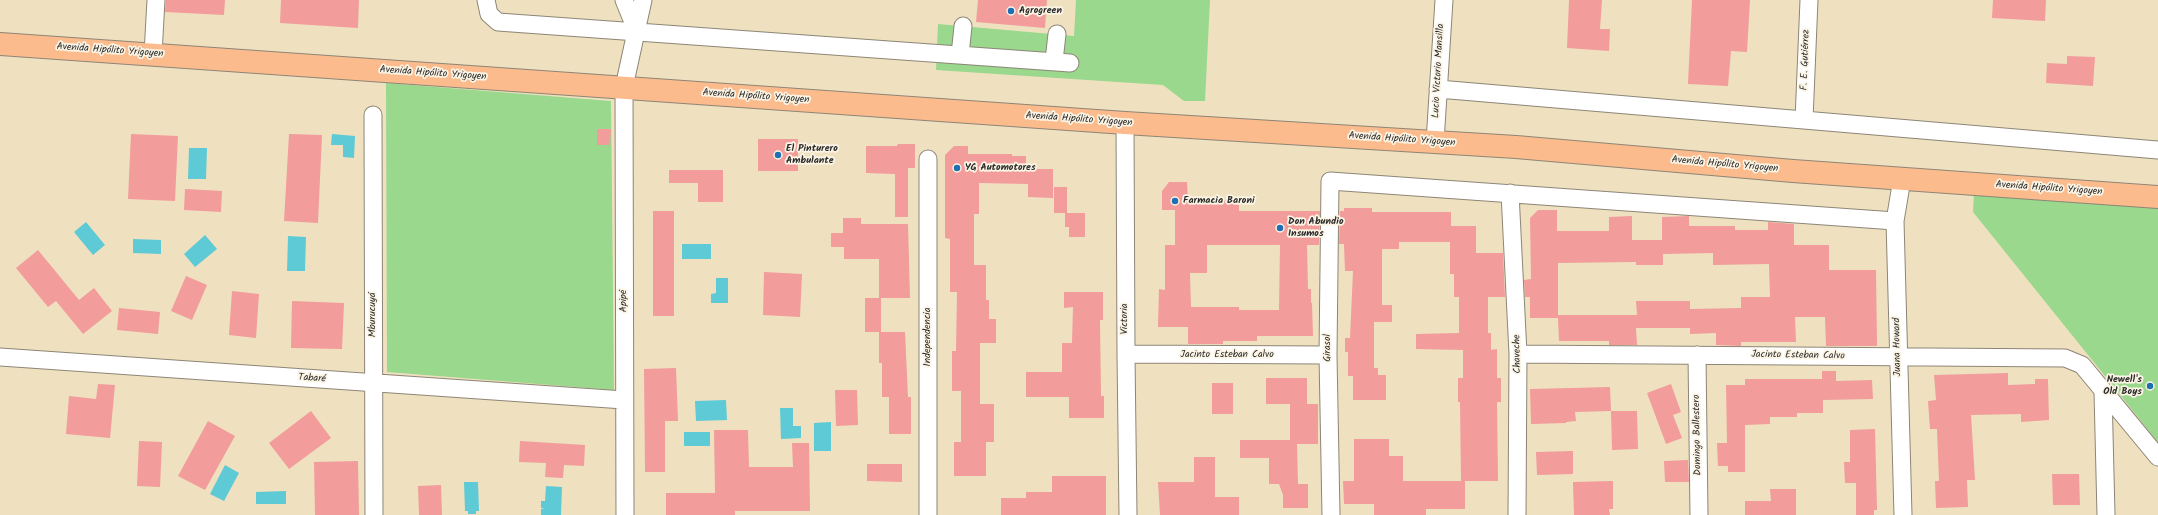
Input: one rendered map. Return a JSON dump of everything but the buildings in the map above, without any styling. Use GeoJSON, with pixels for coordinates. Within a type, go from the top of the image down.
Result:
{"type":"FeatureCollection","features":[{"type":"Feature","properties":{"kind":"main road","name":"Avenida Hipólito Yrigoyen"},"geometry":{"type":"LineString","coordinates":[[0,44],[1125,123],[1435,142],[1902,179],[2158,197]]}},
{"type":"Feature","properties":{"kind":"street"},"geometry":{"type":"LineString","coordinates":[[153,54],[156,0]]}},
{"type":"Feature","properties":{"kind":"street"},"geometry":{"type":"LineString","coordinates":[[486,0],[489,14],[498,22],[1062,62],[1057,34]]}},
{"type":"Feature","properties":{"kind":"street"},"geometry":{"type":"LineString","coordinates":[[624,0],[637,32]]}},
{"type":"Feature","properties":{"kind":"street","name":"Apipé"},"geometry":{"type":"LineString","coordinates":[[625,515],[624,87],[643,0]]}},
{"type":"Feature","properties":{"kind":"street","name":"Lucio Victorio Mansilla"},"geometry":{"type":"LineString","coordinates":[[1435,142],[1444,0]]}},
{"type":"Feature","properties":{"kind":"street","name":"F. E. Gutiérrez"},"geometry":{"type":"LineString","coordinates":[[1804,120],[1809,0]]}},
{"type":"Feature","properties":{"kind":"street"},"geometry":{"type":"LineString","coordinates":[[960,55],[963,26]]}},
{"type":"Feature","properties":{"kind":"street"},"geometry":{"type":"LineString","coordinates":[[1438,89],[2158,150]]}},
{"type":"Feature","properties":{"kind":"street","name":"Mburucuyá"},"geometry":{"type":"LineString","coordinates":[[373,115],[374,515]]}},
{"type":"Feature","properties":{"kind":"street","name":"Victoria"},"geometry":{"type":"LineString","coordinates":[[1125,123],[1128,515]]}},
{"type":"Feature","properties":{"kind":"street","name":"Independencia"},"geometry":{"type":"LineString","coordinates":[[928,160],[928,515]]}},
{"type":"Feature","properties":{"kind":"street","name":"Juana Howard"},"geometry":{"type":"LineString","coordinates":[[1902,179],[1895,221],[1904,515]]}},
{"type":"Feature","properties":{"kind":"street","name":"Girasol"},"geometry":{"type":"LineString","coordinates":[[1331,515],[1328,355],[1330,181],[1510,193]]}},
{"type":"Feature","properties":{"kind":"street"},"geometry":{"type":"LineString","coordinates":[[1510,193],[1895,221]]}},
{"type":"Feature","properties":{"kind":"street","name":"Chaveche"},"geometry":{"type":"LineString","coordinates":[[1510,193],[1518,354],[1517,515]]}},
{"type":"Feature","properties":{"kind":"street","name":"Jacinto Esteban Calvo"},"geometry":{"type":"LineString","coordinates":[[1126,354],[1328,355]]}},
{"type":"Feature","properties":{"kind":"street","name":"Jacinto Esteban Calvo"},"geometry":{"type":"LineString","coordinates":[[1518,354],[2065,358],[2076,361],[2082,365],[2103,392]]}},
{"type":"Feature","properties":{"kind":"street","name":"Domingo Ballestero"},"geometry":{"type":"LineString","coordinates":[[1697,355],[1699,515]]}},
{"type":"Feature","properties":{"kind":"street","name":"Tabaré"},"geometry":{"type":"LineString","coordinates":[[0,357],[374,384],[624,400]]}},
{"type":"Feature","properties":{"kind":"street"},"geometry":{"type":"LineString","coordinates":[[2103,392],[2158,457]]}},
{"type":"Feature","properties":{"kind":"street"},"geometry":{"type":"LineString","coordinates":[[2103,392],[2106,515]]}},
{"type":"Feature","properties":{"kind":"green space"},"geometry":{"type":"Polygon","coordinates":[[[1076,0],[1210,0],[1205,101],[1184,101],[1163,85],[936,70],[938,24],[1074,36],[1076,0]]]}},
{"type":"Feature","properties":{"kind":"green space"},"geometry":{"type":"Polygon","coordinates":[[[386,83],[611,101],[614,390],[387,372],[386,83]]]}},
{"type":"Feature","properties":{"kind":"green space"},"geometry":{"type":"Polygon","coordinates":[[[1974,193],[2158,207],[2158,442],[1973,212],[1974,193]]]}},
{"type":"Feature","properties":{"kind":"water"},"geometry":{"type":"Polygon","coordinates":[[[332,134],[355,136],[354,158],[343,157],[343,145],[331,145],[332,134]]]}},
{"type":"Feature","properties":{"kind":"water"},"geometry":{"type":"Polygon","coordinates":[[[189,148],[207,148],[206,179],[188,179],[189,148]]]}},
{"type":"Feature","properties":{"kind":"water"},"geometry":{"type":"Polygon","coordinates":[[[86,222],[105,245],[93,255],[74,232],[86,222]]]}},
{"type":"Feature","properties":{"kind":"water"},"geometry":{"type":"Polygon","coordinates":[[[205,235],[217,249],[195,267],[184,254],[205,235]]]}},
{"type":"Feature","properties":{"kind":"water"},"geometry":{"type":"Polygon","coordinates":[[[288,236],[306,237],[305,271],[287,271],[288,236]]]}},
{"type":"Feature","properties":{"kind":"water"},"geometry":{"type":"Polygon","coordinates":[[[133,239],[161,240],[161,254],[133,253],[133,239]]]}},
{"type":"Feature","properties":{"kind":"water"},"geometry":{"type":"Polygon","coordinates":[[[682,244],[711,244],[711,259],[682,259],[682,244]]]}},
{"type":"Feature","properties":{"kind":"water"},"geometry":{"type":"Polygon","coordinates":[[[716,278],[728,278],[728,303],[711,303],[711,294],[716,293],[716,278]]]}},
{"type":"Feature","properties":{"kind":"water"},"geometry":{"type":"Polygon","coordinates":[[[726,400],[727,420],[696,421],[695,401],[726,400]]]}},
{"type":"Feature","properties":{"kind":"water"},"geometry":{"type":"Polygon","coordinates":[[[780,408],[793,408],[793,426],[801,426],[801,438],[781,439],[780,408]]]}},
{"type":"Feature","properties":{"kind":"water"},"geometry":{"type":"Polygon","coordinates":[[[831,422],[831,451],[814,451],[814,423],[831,422]]]}},
{"type":"Feature","properties":{"kind":"water"},"geometry":{"type":"Polygon","coordinates":[[[684,432],[710,432],[710,446],[684,446],[684,432]]]}},
{"type":"Feature","properties":{"kind":"water"},"geometry":{"type":"Polygon","coordinates":[[[225,465],[239,473],[224,501],[210,494],[225,465]]]}},
{"type":"Feature","properties":{"kind":"water"},"geometry":{"type":"Polygon","coordinates":[[[464,482],[478,482],[479,511],[476,511],[476,514],[468,514],[468,511],[465,511],[464,482]]]}},
{"type":"Feature","properties":{"kind":"water"},"geometry":{"type":"Polygon","coordinates":[[[546,486],[562,487],[561,515],[541,515],[541,509],[545,509],[541,508],[541,501],[545,501],[546,486]]]}},
{"type":"Feature","properties":{"kind":"water"},"geometry":{"type":"Polygon","coordinates":[[[286,491],[286,504],[256,504],[256,492],[286,491]]]}},
{"type":"Feature","properties":{"kind":"place","name":"Agrogreen"},"geometry":{"type":"Point","coordinates":[1011,11]}},
{"type":"Feature","properties":{"kind":"place","name":"El Pinturero Ambulante"},"geometry":{"type":"Point","coordinates":[778,155]}},
{"type":"Feature","properties":{"kind":"place","name":"YG Automotores"},"geometry":{"type":"Point","coordinates":[957,168]}},
{"type":"Feature","properties":{"kind":"place","name":"Farmacia Baroni"},"geometry":{"type":"Point","coordinates":[1175,201]}},
{"type":"Feature","properties":{"kind":"place","name":"Don Abundio Insumos"},"geometry":{"type":"Point","coordinates":[1280,228]}},
{"type":"Feature","properties":{"kind":"place","name":"Newell's Old Boys"},"geometry":{"type":"Point","coordinates":[2150,386]}}]}
